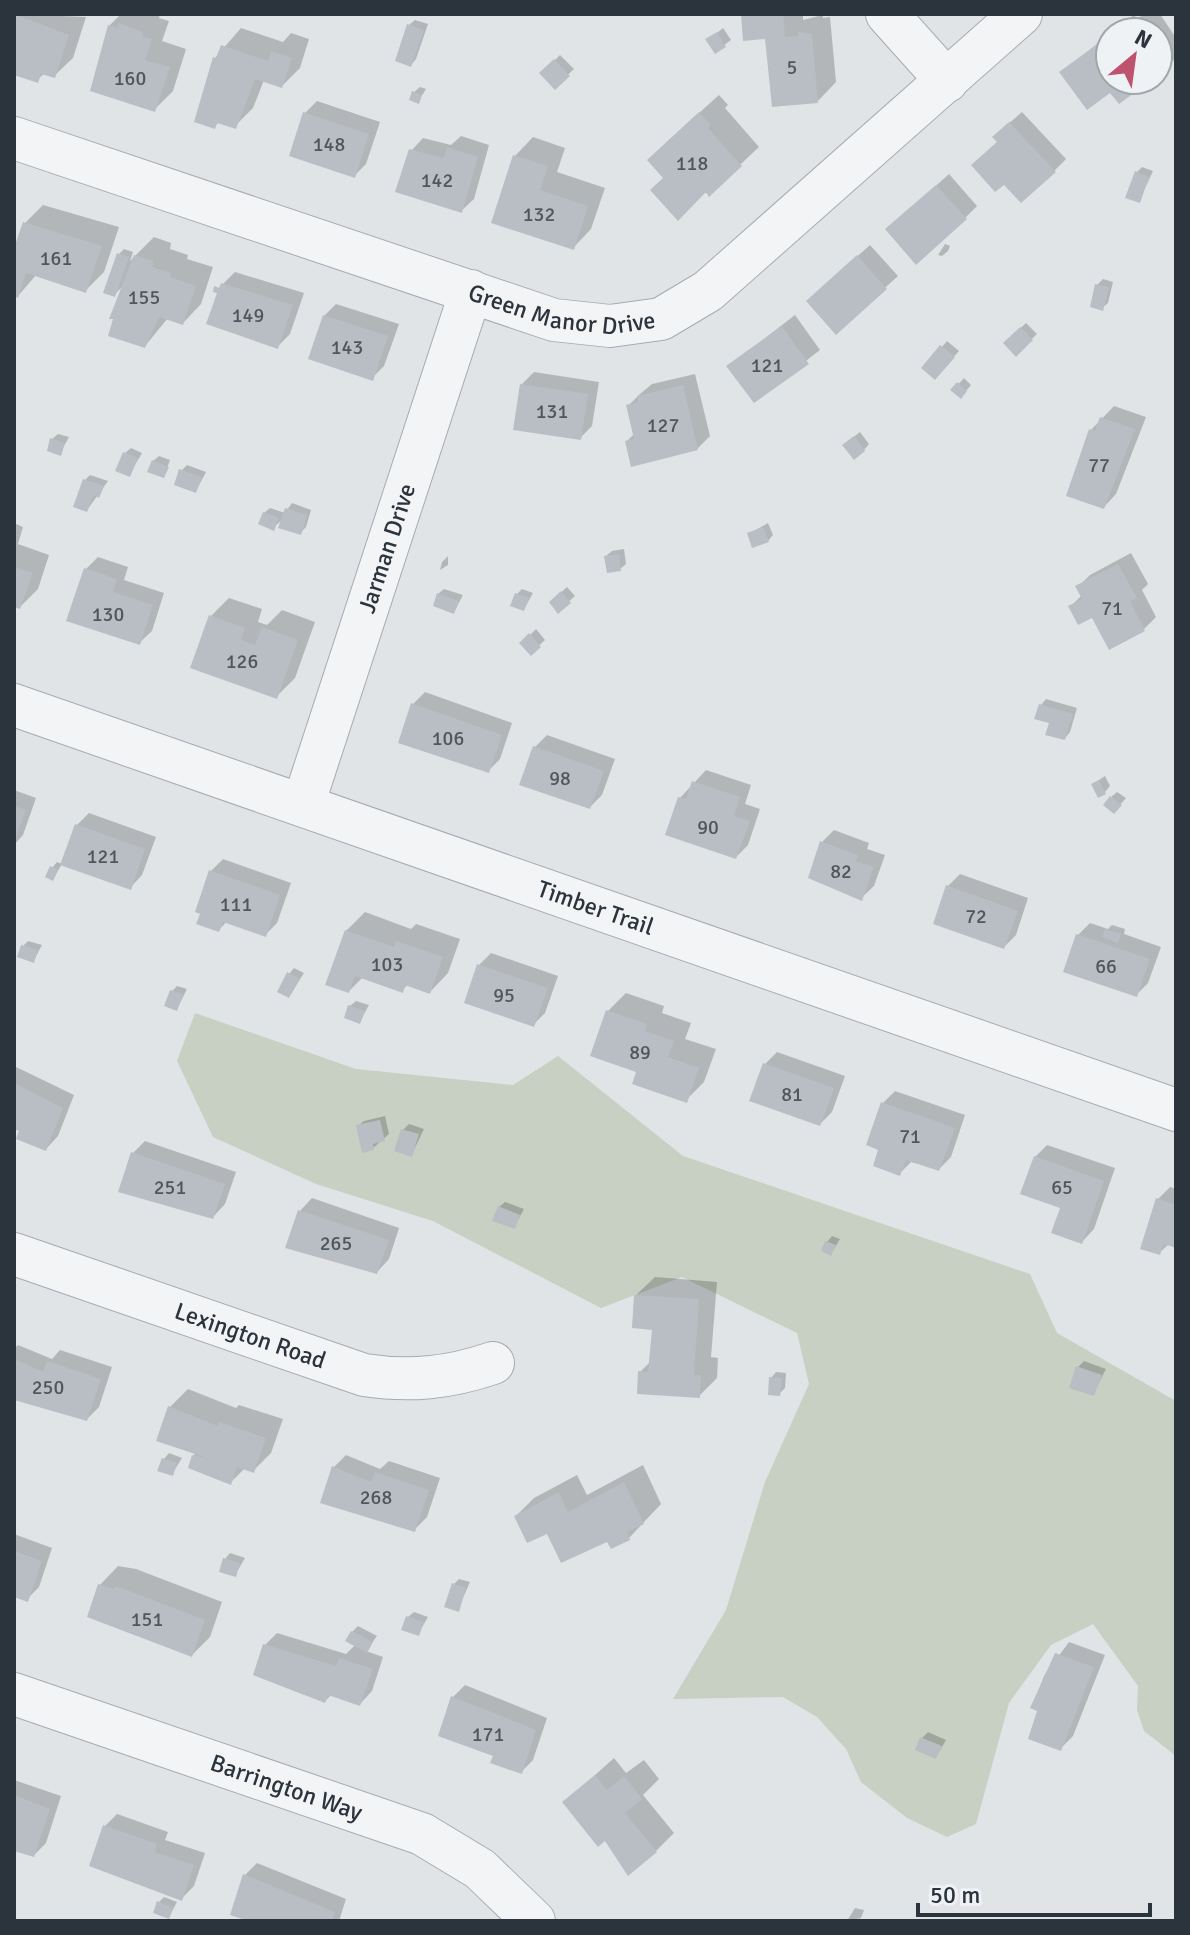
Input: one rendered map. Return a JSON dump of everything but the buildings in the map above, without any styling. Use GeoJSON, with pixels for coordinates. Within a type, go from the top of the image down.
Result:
{"type":"FeatureCollection","features":[{"type":"Feature","properties":{"kind":"street"},"geometry":{"type":"LineString","coordinates":[[887,14],[947,81]]}},
{"type":"Feature","properties":{"kind":"street","name":"Green Manor Drive"},"geometry":{"type":"LineString","coordinates":[[14,138],[554,320],[610,326],[661,319],[708,291],[1021,14]]}},
{"type":"Feature","properties":{"kind":"street","name":"Jarman Drive"},"geometry":{"type":"LineString","coordinates":[[303,805],[471,291]]}},
{"type":"Feature","properties":{"kind":"street","name":"Timber Trail"},"geometry":{"type":"LineString","coordinates":[[14,705],[1176,1110]]}},
{"type":"Feature","properties":{"kind":"street","name":"Lexington Road"},"geometry":{"type":"LineString","coordinates":[[14,1254],[364,1375],[432,1378],[493,1363]]}},
{"type":"Feature","properties":{"kind":"street","name":"Barrington Way"},"geometry":{"type":"LineString","coordinates":[[14,1694],[422,1834],[480,1869],[534,1921]]}},
{"type":"Feature","properties":{"kind":"green space"},"geometry":{"type":"Polygon","coordinates":[[[195,1013],[356,1069],[513,1085],[558,1056],[683,1156],[1030,1274],[1057,1333],[1176,1401],[1176,1756],[1144,1731],[1137,1710],[1138,1686],[1093,1624],[1051,1645],[1009,1703],[976,1824],[947,1837],[907,1818],[861,1782],[846,1749],[817,1717],[783,1697],[673,1699],[726,1610],[765,1482],[809,1384],[797,1333],[682,1277],[601,1308],[433,1221],[316,1184],[213,1137],[177,1061],[195,1013]]]}}]}
